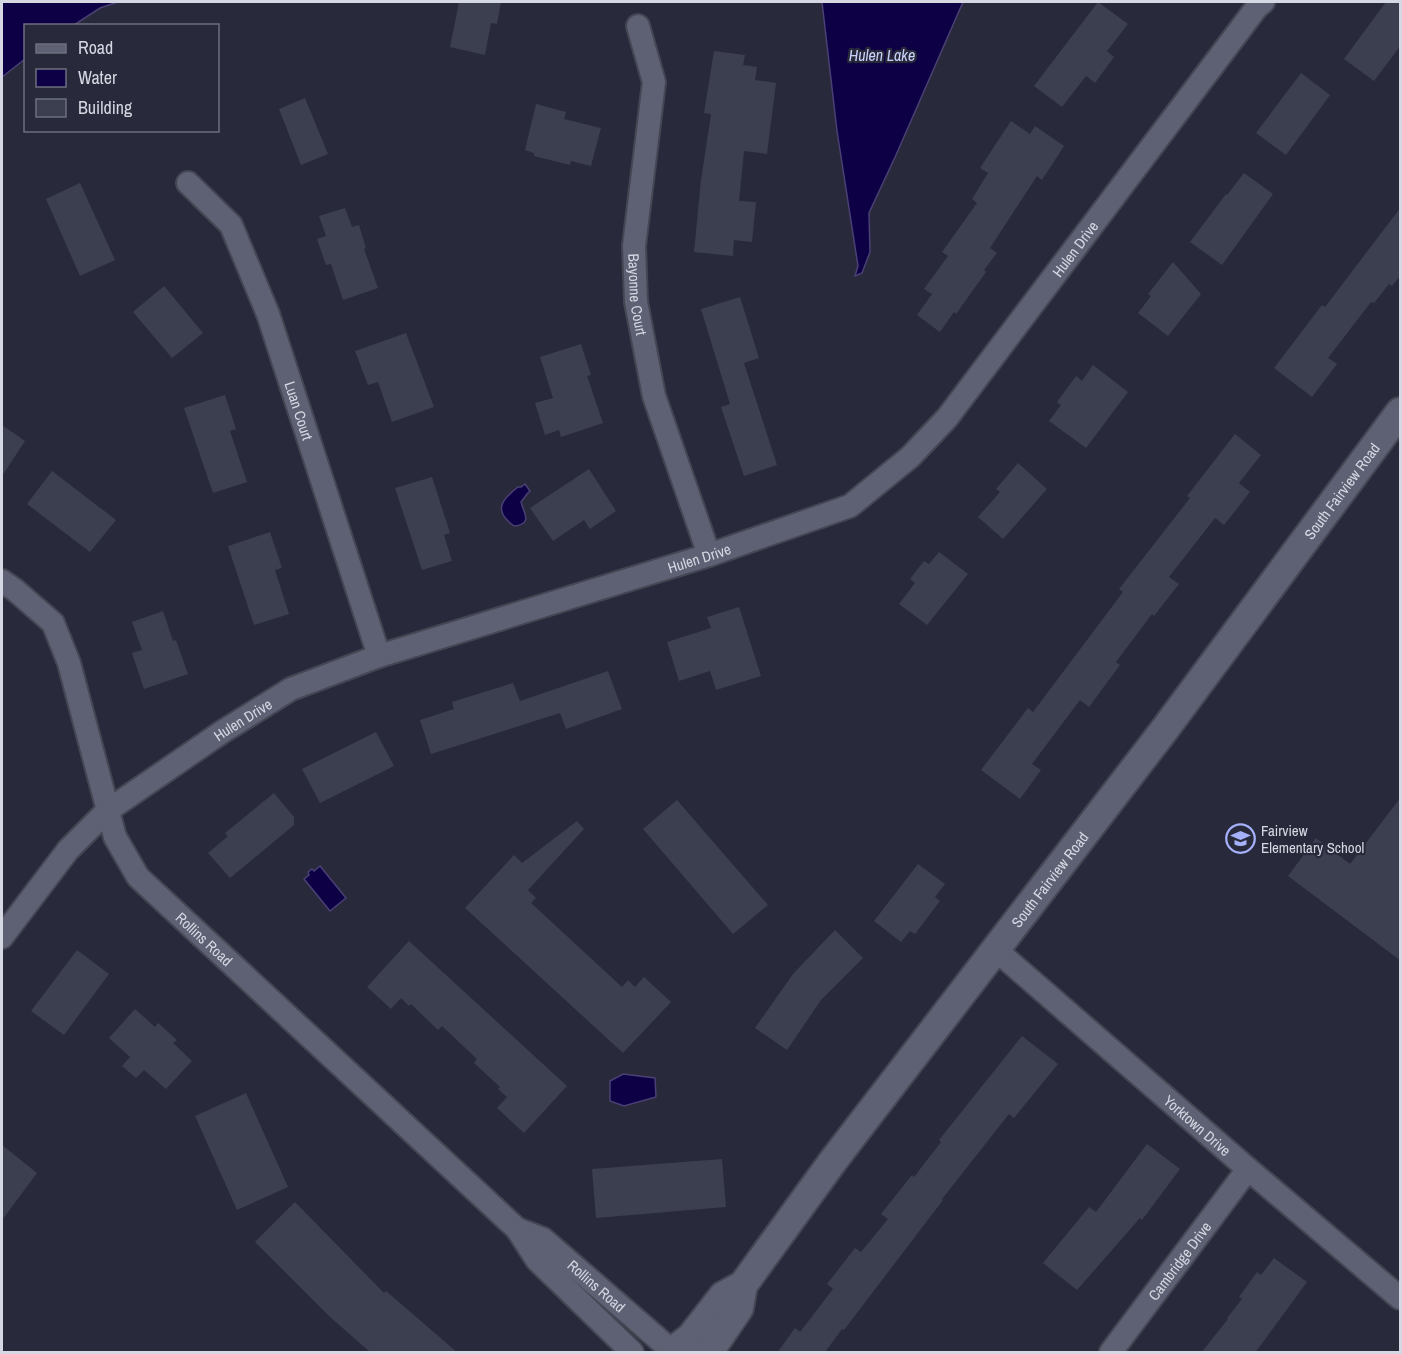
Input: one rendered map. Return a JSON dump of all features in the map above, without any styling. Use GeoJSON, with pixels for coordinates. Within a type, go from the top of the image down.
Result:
{"type":"FeatureCollection","features":[{"type":"Feature","properties":{"kind":"street","name":"Hulen Drive"},"geometry":{"type":"LineString","coordinates":[[2,937],[68,850],[107,811],[222,732],[291,689],[379,656],[710,555],[850,506],[910,457],[947,418],[1263,2]]}},
{"type":"Feature","properties":{"kind":"street","name":"Bayonne Court"},"geometry":{"type":"LineString","coordinates":[[638,26],[654,82],[634,246],[636,302],[654,396],[710,555]]}},
{"type":"Feature","properties":{"kind":"street","name":"Luan Court"},"geometry":{"type":"LineString","coordinates":[[188,183],[231,225],[268,314],[379,656]]}},
{"type":"Feature","properties":{"kind":"street","name":"South Fairview Road"},"geometry":{"type":"LineString","coordinates":[[709,1353],[739,1308],[742,1285],[833,1161],[1158,738],[1401,412]]}},
{"type":"Feature","properties":{"kind":"street","name":"Rollins Road"},"geometry":{"type":"LineString","coordinates":[[2,581],[53,623],[69,663],[114,837],[138,877],[518,1229],[537,1260],[632,1353]]}},
{"type":"Feature","properties":{"kind":"street","name":"Yorktown Drive"},"geometry":{"type":"LineString","coordinates":[[996,950],[1248,1169],[1401,1298]]}},
{"type":"Feature","properties":{"kind":"street","name":"Cambridge Drive"},"geometry":{"type":"LineString","coordinates":[[1111,1353],[1248,1169]]}},
{"type":"Feature","properties":{"kind":"street","name":"Rollins Road"},"geometry":{"type":"LineString","coordinates":[[518,1229],[543,1239],[676,1351]]}},
{"type":"Feature","properties":{"kind":"street"},"geometry":{"type":"LineString","coordinates":[[676,1351],[723,1296],[742,1285]]}},
{"type":"Feature","properties":{"kind":"water"},"geometry":{"type":"Polygon","coordinates":[[[2,2],[118,2],[100,8],[76,24],[24,24],[24,60],[2,77],[2,2]]]}},
{"type":"Feature","properties":{"kind":"water","name":"Hulen Lake"},"geometry":{"type":"Polygon","coordinates":[[[822,2],[963,2],[869,213],[870,252],[862,273],[855,276],[858,266],[837,131],[822,2]]]}},
{"type":"Feature","properties":{"kind":"water"},"geometry":{"type":"Polygon","coordinates":[[[525,484],[530,491],[521,502],[526,517],[524,523],[514,526],[503,515],[502,506],[507,496],[525,484]]]}},
{"type":"Feature","properties":{"kind":"water"},"geometry":{"type":"Polygon","coordinates":[[[320,866],[346,898],[330,911],[304,879],[309,875],[308,872],[320,866]]]}},
{"type":"Feature","properties":{"kind":"water"},"geometry":{"type":"Polygon","coordinates":[[[623,1074],[655,1078],[656,1097],[624,1106],[610,1101],[610,1081],[623,1074]]]}},
{"type":"Feature","properties":{"kind":"building"},"geometry":{"type":"Polygon","coordinates":[[[459,2],[501,2],[497,24],[491,23],[485,55],[450,47],[459,2]]]}},
{"type":"Feature","properties":{"kind":"building"},"geometry":{"type":"Polygon","coordinates":[[[1098,2],[1128,24],[1107,51],[1114,57],[1095,83],[1086,76],[1062,107],[1034,86],[1098,2]]]}},
{"type":"Feature","properties":{"kind":"building"},"geometry":{"type":"Polygon","coordinates":[[[1386,2],[1401,2],[1401,45],[1374,81],[1344,59],[1386,2]]]}},
{"type":"Feature","properties":{"kind":"building"},"geometry":{"type":"Polygon","coordinates":[[[714,51],[745,55],[743,65],[757,67],[755,80],[776,83],[767,154],[744,151],[739,201],[756,202],[752,242],[734,240],[733,256],[694,252],[701,180],[711,114],[704,113],[714,51]]]}},
{"type":"Feature","properties":{"kind":"building"},"geometry":{"type":"Polygon","coordinates":[[[1301,73],[1330,95],[1286,155],[1256,133],[1301,73]]]}},
{"type":"Feature","properties":{"kind":"building"},"geometry":{"type":"Polygon","coordinates":[[[305,98],[328,154],[301,165],[279,109],[305,98]]]}},
{"type":"Feature","properties":{"kind":"building"},"geometry":{"type":"Polygon","coordinates":[[[536,104],[566,112],[564,119],[601,128],[591,166],[571,161],[570,165],[534,156],[534,153],[525,150],[536,104]]]}},
{"type":"Feature","properties":{"kind":"building"},"geometry":{"type":"Polygon","coordinates":[[[1011,121],[1030,134],[1035,126],[1064,146],[1042,180],[1037,176],[990,248],[997,253],[984,270],[986,272],[940,332],[917,315],[932,294],[924,289],[948,256],[942,252],[977,203],[972,199],[988,173],[980,168],[1011,121]]]}},
{"type":"Feature","properties":{"kind":"building"},"geometry":{"type":"Polygon","coordinates":[[[1244,173],[1273,194],[1222,265],[1190,242],[1244,173]]]}},
{"type":"Feature","properties":{"kind":"building"},"geometry":{"type":"Polygon","coordinates":[[[80,183],[115,260],[80,276],[46,199],[80,183]]]}},
{"type":"Feature","properties":{"kind":"building"},"geometry":{"type":"Polygon","coordinates":[[[1401,207],[1401,275],[1392,286],[1389,284],[1374,303],[1371,302],[1328,358],[1337,364],[1312,397],[1274,368],[1322,305],[1325,307],[1401,207]]]}},
{"type":"Feature","properties":{"kind":"building"},"geometry":{"type":"Polygon","coordinates":[[[345,208],[352,227],[359,225],[366,248],[364,249],[378,288],[343,300],[331,264],[326,265],[317,239],[326,236],[319,216],[345,208]]]}},
{"type":"Feature","properties":{"kind":"building"},"geometry":{"type":"Polygon","coordinates":[[[1173,262],[1201,294],[1168,336],[1138,313],[1151,296],[1148,294],[1173,262]]]}},
{"type":"Feature","properties":{"kind":"building"},"geometry":{"type":"Polygon","coordinates":[[[164,286],[203,333],[172,358],[133,312],[164,286]]]}},
{"type":"Feature","properties":{"kind":"building"},"geometry":{"type":"Polygon","coordinates":[[[740,297],[759,358],[744,363],[777,465],[744,476],[721,407],[730,404],[701,309],[740,297]]]}},
{"type":"Feature","properties":{"kind":"building"},"geometry":{"type":"Polygon","coordinates":[[[406,333],[434,407],[392,422],[378,382],[368,385],[355,351],[406,333]]]}},
{"type":"Feature","properties":{"kind":"building"},"geometry":{"type":"Polygon","coordinates":[[[581,344],[591,375],[587,376],[603,423],[561,437],[559,430],[545,435],[535,403],[553,398],[540,357],[581,344]]]}},
{"type":"Feature","properties":{"kind":"building"},"geometry":{"type":"Polygon","coordinates":[[[1093,365],[1128,392],[1086,448],[1049,421],[1061,405],[1057,402],[1076,376],[1082,381],[1093,365]]]}},
{"type":"Feature","properties":{"kind":"building"},"geometry":{"type":"Polygon","coordinates":[[[225,395],[236,429],[230,431],[247,482],[213,493],[184,408],[225,395]]]}},
{"type":"Feature","properties":{"kind":"building"},"geometry":{"type":"Polygon","coordinates":[[[2,425],[25,441],[2,476],[2,425]]]}},
{"type":"Feature","properties":{"kind":"building"},"geometry":{"type":"Polygon","coordinates":[[[1235,434],[1261,455],[1239,483],[1250,492],[1224,525],[1215,518],[1169,577],[1179,584],[1154,616],[1152,614],[1116,662],[1120,665],[1089,707],[1080,700],[1032,764],[1041,770],[1020,799],[981,770],[1028,708],[1033,712],[1123,592],[1119,589],[1190,498],[1187,496],[1235,434]]]}},
{"type":"Feature","properties":{"kind":"building"},"geometry":{"type":"Polygon","coordinates":[[[1018,463],[1047,489],[1003,539],[978,517],[1000,492],[996,489],[1018,463]]]}},
{"type":"Feature","properties":{"kind":"building"},"geometry":{"type":"Polygon","coordinates":[[[589,469],[616,511],[590,529],[584,520],[553,541],[530,508],[589,469]]]}},
{"type":"Feature","properties":{"kind":"building"},"geometry":{"type":"Polygon","coordinates":[[[52,471],[116,520],[90,552],[27,504],[52,471]]]}},
{"type":"Feature","properties":{"kind":"building"},"geometry":{"type":"Polygon","coordinates":[[[432,477],[450,533],[444,535],[452,561],[422,570],[395,488],[432,477]]]}},
{"type":"Feature","properties":{"kind":"building"},"geometry":{"type":"Polygon","coordinates":[[[270,532],[282,568],[275,570],[289,614],[254,625],[228,546],[270,532]]]}},
{"type":"Feature","properties":{"kind":"building"},"geometry":{"type":"Polygon","coordinates":[[[939,552],[968,574],[927,625],[899,604],[915,583],[910,579],[924,561],[929,564],[939,552]]]}},
{"type":"Feature","properties":{"kind":"building"},"geometry":{"type":"Polygon","coordinates":[[[739,607],[761,676],[716,690],[710,671],[679,681],[667,642],[711,628],[707,617],[739,607]]]}},
{"type":"Feature","properties":{"kind":"building"},"geometry":{"type":"Polygon","coordinates":[[[163,611],[188,674],[144,689],[132,653],[142,650],[132,622],[163,611]]]}},
{"type":"Feature","properties":{"kind":"building"},"geometry":{"type":"Polygon","coordinates":[[[608,671],[622,709],[566,729],[560,713],[431,754],[420,720],[454,709],[452,702],[513,683],[520,701],[608,671]]]}},
{"type":"Feature","properties":{"kind":"building"},"geometry":{"type":"Polygon","coordinates":[[[376,732],[394,766],[320,803],[302,769],[376,732]]]}},
{"type":"Feature","properties":{"kind":"building"},"geometry":{"type":"Polygon","coordinates":[[[274,793],[294,817],[294,825],[230,878],[208,853],[228,836],[225,833],[274,793]]]}},
{"type":"Feature","properties":{"kind":"building","name":"Fairview Elementary School"},"geometry":{"type":"Polygon","coordinates":[[[1401,797],[1401,961],[1288,876],[1316,838],[1350,864],[1401,797]]]}},
{"type":"Feature","properties":{"kind":"building"},"geometry":{"type":"Polygon","coordinates":[[[677,800],[768,905],[733,934],[643,829],[677,800]]]}},
{"type":"Feature","properties":{"kind":"building"},"geometry":{"type":"Polygon","coordinates":[[[577,821],[584,829],[528,890],[536,898],[531,903],[622,987],[628,980],[635,987],[644,977],[671,1002],[623,1053],[465,908],[514,855],[522,863],[577,821]]]}},
{"type":"Feature","properties":{"kind":"building"},"geometry":{"type":"Polygon","coordinates":[[[918,864],[945,884],[935,897],[940,901],[915,934],[910,931],[901,942],[874,921],[918,864]]]}},
{"type":"Feature","properties":{"kind":"building"},"geometry":{"type":"Polygon","coordinates":[[[835,930],[863,958],[821,1000],[787,1050],[755,1028],[793,974],[835,930]]]}},
{"type":"Feature","properties":{"kind":"building"},"geometry":{"type":"Polygon","coordinates":[[[409,941],[567,1086],[524,1133],[497,1108],[507,1097],[498,1089],[500,1087],[474,1063],[477,1059],[442,1026],[438,1030],[411,1004],[409,1006],[401,998],[391,1009],[367,987],[409,941]]]}},
{"type":"Feature","properties":{"kind":"building"},"geometry":{"type":"Polygon","coordinates":[[[77,950],[109,974],[64,1035],[31,1011],[77,950]]]}},
{"type":"Feature","properties":{"kind":"building"},"geometry":{"type":"Polygon","coordinates":[[[135,1009],[155,1027],[158,1023],[177,1040],[173,1043],[192,1061],[166,1089],[144,1070],[136,1078],[122,1066],[130,1057],[109,1038],[135,1009]]]}},
{"type":"Feature","properties":{"kind":"building"},"geometry":{"type":"Polygon","coordinates":[[[1022,1036],[1058,1064],[1014,1118],[1009,1114],[844,1330],[842,1329],[826,1351],[828,1353],[777,1353],[795,1328],[800,1332],[833,1289],[827,1284],[855,1248],[861,1252],[888,1219],[881,1214],[912,1175],[914,1177],[941,1142],[939,1140],[1022,1036]]]}},
{"type":"Feature","properties":{"kind":"building"},"geometry":{"type":"Polygon","coordinates":[[[246,1093],[288,1187],[237,1210],[195,1116],[246,1093]]]}},
{"type":"Feature","properties":{"kind":"building"},"geometry":{"type":"Polygon","coordinates":[[[1147,1144],[1180,1169],[1142,1220],[1140,1218],[1077,1290],[1043,1263],[1089,1207],[1096,1212],[1147,1144]]]}},
{"type":"Feature","properties":{"kind":"building"},"geometry":{"type":"Polygon","coordinates":[[[2,1145],[37,1173],[2,1220],[2,1145]]]}},
{"type":"Feature","properties":{"kind":"building"},"geometry":{"type":"Polygon","coordinates":[[[722,1159],[726,1207],[596,1218],[592,1169],[722,1159]]]}},
{"type":"Feature","properties":{"kind":"building"},"geometry":{"type":"Polygon","coordinates":[[[295,1202],[384,1293],[386,1291],[458,1353],[371,1353],[329,1316],[255,1242],[295,1202]]]}},
{"type":"Feature","properties":{"kind":"building"},"geometry":{"type":"Polygon","coordinates":[[[1274,1258],[1307,1282],[1255,1353],[1201,1353],[1242,1299],[1239,1297],[1257,1272],[1261,1275],[1274,1258]]]}},
{"type":"Feature","properties":{"kind":"place","name":"Fairview Elementary School"},"geometry":{"type":"Point","coordinates":[1240,839]}}]}
